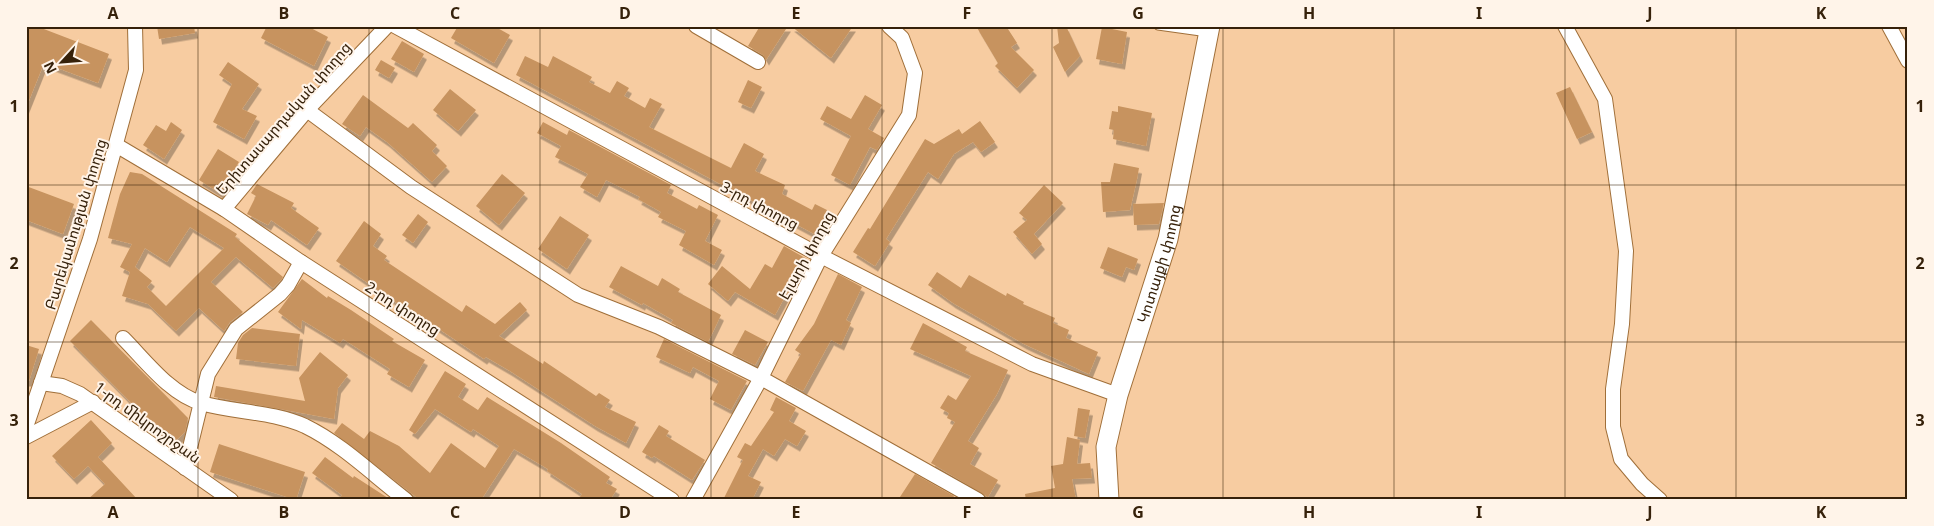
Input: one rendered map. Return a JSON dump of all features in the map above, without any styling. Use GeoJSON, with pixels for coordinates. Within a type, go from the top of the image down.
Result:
{"type":"FeatureCollection","features":[{"type":"Feature","properties":{"kind":"main road","name":"Կոտայքի փողոց"},"geometry":{"type":"LineString","coordinates":[[1109,500],[1106,446],[1118,395],[1168,239],[1209,30]]}},
{"type":"Feature","properties":{"kind":"street","name":"Բարեկամության փողոց"},"geometry":{"type":"LineString","coordinates":[[26,427],[90,239],[116,145],[136,70],[135,26]]}},
{"type":"Feature","properties":{"kind":"street","name":"Երիտասարդական փողոց"},"geometry":{"type":"LineString","coordinates":[[224,209],[307,110],[387,26]]}},
{"type":"Feature","properties":{"kind":"street","name":"3-րդ փողոց"},"geometry":{"type":"LineString","coordinates":[[395,26],[821,256],[1032,364],[1118,395]]}},
{"type":"Feature","properties":{"kind":"street"},"geometry":{"type":"LineString","coordinates":[[696,26],[758,62]]}},
{"type":"Feature","properties":{"kind":"street","name":"Էլարի փողոց"},"geometry":{"type":"LineString","coordinates":[[693,500],[761,378],[821,256],[909,115],[915,73],[902,38],[889,26]]}},
{"type":"Feature","properties":{"kind":"street"},"geometry":{"type":"LineString","coordinates":[[1565,26],[1604,99],[1626,251],[1622,324],[1613,390],[1613,427],[1620,459],[1642,484],[1660,500]]}},
{"type":"Feature","properties":{"kind":"street"},"geometry":{"type":"LineString","coordinates":[[1889,26],[1908,61]]}},
{"type":"Feature","properties":{"kind":"street"},"geometry":{"type":"LineString","coordinates":[[307,110],[411,187],[578,295],[659,327],[761,378],[978,500]]}},
{"type":"Feature","properties":{"kind":"street","name":"2-րդ փողոց"},"geometry":{"type":"LineString","coordinates":[[116,145],[224,209],[301,262],[672,500]]}},
{"type":"Feature","properties":{"kind":"street"},"geometry":{"type":"LineString","coordinates":[[185,468],[208,374],[236,329],[288,286],[301,262]]}},
{"type":"Feature","properties":{"kind":"street"},"geometry":{"type":"LineString","coordinates":[[123,338],[172,387],[200,403],[273,414],[304,426],[333,442],[406,500]]}},
{"type":"Feature","properties":{"kind":"street","name":"1-րդ միկրոշրջան"},"geometry":{"type":"LineString","coordinates":[[41,383],[62,386],[93,402],[231,500]]}},
{"type":"Feature","properties":{"kind":"street"},"geometry":{"type":"LineString","coordinates":[[26,437],[93,402]]}},
{"type":"Feature","properties":{"kind":"lane"},"geometry":{"type":"LineString","coordinates":[[1158,26],[1209,30]]}},
{"type":"Feature","properties":{"kind":"building"},"geometry":{"type":"Polygon","coordinates":[[[28,26],[36,26],[109,54],[98,83],[44,63],[26,108],[26,32],[28,26]]]}},
{"type":"Feature","properties":{"kind":"building"},"geometry":{"type":"Polygon","coordinates":[[[157,26],[194,26],[195,33],[159,39],[157,26]]]}},
{"type":"Feature","properties":{"kind":"building"},"geometry":{"type":"Polygon","coordinates":[[[267,26],[307,26],[328,37],[314,66],[261,38],[267,26]]]}},
{"type":"Feature","properties":{"kind":"building"},"geometry":{"type":"Polygon","coordinates":[[[458,26],[494,26],[510,35],[494,63],[451,38],[458,26]]]}},
{"type":"Feature","properties":{"kind":"building"},"geometry":{"type":"Polygon","coordinates":[[[760,26],[788,26],[766,60],[763,55],[748,46],[760,26]]]}},
{"type":"Feature","properties":{"kind":"building"},"geometry":{"type":"Polygon","coordinates":[[[791,26],[853,26],[831,58],[791,26]]]}},
{"type":"Feature","properties":{"kind":"building"},"geometry":{"type":"Polygon","coordinates":[[[976,26],[1006,26],[1017,43],[1011,47],[1034,70],[1017,88],[995,66],[998,63],[976,26]]]}},
{"type":"Feature","properties":{"kind":"building"},"geometry":{"type":"Polygon","coordinates":[[[1057,26],[1066,26],[1080,56],[1065,72],[1053,47],[1059,43],[1057,26]]]}},
{"type":"Feature","properties":{"kind":"building"},"geometry":{"type":"Polygon","coordinates":[[[1102,27],[1127,32],[1122,64],[1096,59],[1102,27]]]}},
{"type":"Feature","properties":{"kind":"building"},"geometry":{"type":"Polygon","coordinates":[[[402,41],[424,54],[414,72],[391,59],[402,41]]]}},
{"type":"Feature","properties":{"kind":"building"},"geometry":{"type":"Polygon","coordinates":[[[525,56],[548,67],[553,56],[592,77],[589,82],[610,93],[617,81],[629,88],[624,96],[645,108],[650,98],[662,104],[649,127],[731,168],[744,143],[764,154],[755,171],[785,185],[782,194],[812,210],[815,204],[833,213],[820,237],[516,75],[525,56]]]}},
{"type":"Feature","properties":{"kind":"building"},"geometry":{"type":"Polygon","coordinates":[[[381,60],[395,68],[389,78],[375,70],[381,60]]]}},
{"type":"Feature","properties":{"kind":"building"},"geometry":{"type":"Polygon","coordinates":[[[228,62],[259,84],[242,109],[257,116],[244,139],[213,122],[232,84],[219,75],[228,62]]]}},
{"type":"Feature","properties":{"kind":"building"},"geometry":{"type":"Polygon","coordinates":[[[748,80],[762,87],[751,108],[738,102],[748,80]]]}},
{"type":"Feature","properties":{"kind":"building"},"geometry":{"type":"Polygon","coordinates":[[[1570,87],[1592,132],[1577,139],[1556,93],[1570,87]]]}},
{"type":"Feature","properties":{"kind":"building"},"geometry":{"type":"Polygon","coordinates":[[[450,89],[476,110],[458,131],[433,110],[450,89]]]}},
{"type":"Feature","properties":{"kind":"building"},"geometry":{"type":"Polygon","coordinates":[[[363,95],[408,128],[413,123],[437,145],[432,151],[447,166],[432,182],[387,142],[366,127],[360,136],[342,124],[363,95]]]}},
{"type":"Feature","properties":{"kind":"building"},"geometry":{"type":"Polygon","coordinates":[[[865,95],[882,105],[868,129],[884,138],[877,150],[870,147],[850,185],[831,175],[851,136],[820,119],[827,106],[851,119],[865,95]]]}},
{"type":"Feature","properties":{"kind":"building"},"geometry":{"type":"Polygon","coordinates":[[[1118,106],[1152,113],[1146,146],[1113,139],[1114,130],[1109,129],[1112,111],[1118,112],[1118,106]]]}},
{"type":"Feature","properties":{"kind":"building"},"geometry":{"type":"Polygon","coordinates":[[[980,121],[995,142],[981,152],[973,142],[954,154],[938,179],[928,172],[886,239],[890,242],[875,266],[853,252],[868,228],[870,229],[925,139],[934,144],[959,129],[962,134],[980,121]]]}},
{"type":"Feature","properties":{"kind":"building"},"geometry":{"type":"Polygon","coordinates":[[[171,122],[182,130],[164,159],[143,145],[156,125],[166,131],[171,122]]]}},
{"type":"Feature","properties":{"kind":"building"},"geometry":{"type":"Polygon","coordinates":[[[543,122],[567,135],[569,130],[671,185],[667,193],[697,209],[699,205],[718,215],[705,241],[722,250],[714,265],[679,245],[686,231],[658,217],[661,212],[638,199],[640,197],[606,180],[597,197],[580,187],[588,174],[555,157],[561,146],[537,133],[543,122]]]}},
{"type":"Feature","properties":{"kind":"building"},"geometry":{"type":"Polygon","coordinates":[[[218,149],[239,162],[220,193],[199,180],[218,149]]]}},
{"type":"Feature","properties":{"kind":"building"},"geometry":{"type":"Polygon","coordinates":[[[1114,163],[1139,168],[1137,179],[1130,210],[1103,212],[1101,182],[1110,182],[1114,163]]]}},
{"type":"Feature","properties":{"kind":"building"},"geometry":{"type":"Polygon","coordinates":[[[130,172],[142,174],[237,234],[235,237],[283,277],[273,288],[236,257],[211,282],[243,312],[230,322],[224,331],[199,308],[176,331],[148,304],[122,296],[130,272],[120,267],[132,244],[108,238],[120,194],[130,172]],[[190,227],[167,262],[145,248],[135,267],[152,281],[147,287],[166,306],[224,248],[190,227]]]}},
{"type":"Feature","properties":{"kind":"building"},"geometry":{"type":"Polygon","coordinates":[[[502,174],[525,193],[499,225],[476,206],[502,174]]]}},
{"type":"Feature","properties":{"kind":"building"},"geometry":{"type":"Polygon","coordinates":[[[257,184],[294,203],[291,208],[319,228],[307,245],[271,220],[268,225],[247,214],[256,196],[251,193],[257,184]]]}},
{"type":"Feature","properties":{"kind":"building"},"geometry":{"type":"Polygon","coordinates":[[[1044,185],[1063,203],[1034,234],[1042,244],[1032,254],[1013,232],[1027,220],[1019,213],[1044,185]]]}},
{"type":"Feature","properties":{"kind":"building"},"geometry":{"type":"Polygon","coordinates":[[[26,186],[74,204],[63,234],[26,220],[26,186]]]}},
{"type":"Feature","properties":{"kind":"building"},"geometry":{"type":"Polygon","coordinates":[[[1164,203],[1159,224],[1134,225],[1133,204],[1164,203]]]}},
{"type":"Feature","properties":{"kind":"building"},"geometry":{"type":"Polygon","coordinates":[[[418,214],[428,222],[413,243],[402,235],[418,214]]]}},
{"type":"Feature","properties":{"kind":"building"},"geometry":{"type":"Polygon","coordinates":[[[560,216],[589,235],[567,269],[538,249],[560,216]]]}},
{"type":"Feature","properties":{"kind":"building"},"geometry":{"type":"Polygon","coordinates":[[[364,221],[381,234],[373,246],[387,256],[384,260],[462,312],[466,305],[495,324],[520,302],[527,310],[499,336],[543,364],[544,361],[596,396],[599,393],[610,400],[605,407],[636,422],[626,443],[595,426],[510,371],[486,357],[484,359],[424,319],[423,321],[336,261],[364,221]]]}},
{"type":"Feature","properties":{"kind":"building"},"geometry":{"type":"Polygon","coordinates":[[[784,246],[807,259],[789,295],[787,293],[775,315],[735,292],[728,301],[708,284],[722,266],[750,289],[765,264],[772,268],[784,246]]]}},
{"type":"Feature","properties":{"kind":"building"},"geometry":{"type":"Polygon","coordinates":[[[1108,247],[1138,259],[1134,270],[1126,267],[1122,277],[1100,268],[1108,247]]]}},
{"type":"Feature","properties":{"kind":"building"},"geometry":{"type":"Polygon","coordinates":[[[621,266],[658,286],[662,278],[680,289],[678,292],[721,315],[708,342],[671,323],[673,320],[643,303],[642,305],[609,287],[621,266]]]}},
{"type":"Feature","properties":{"kind":"building"},"geometry":{"type":"Polygon","coordinates":[[[937,272],[961,288],[969,275],[1006,296],[1007,293],[1024,302],[1023,304],[1055,318],[1053,323],[1069,330],[1066,338],[1098,352],[1089,374],[1024,344],[953,303],[928,285],[937,272]]]}},
{"type":"Feature","properties":{"kind":"building"},"geometry":{"type":"Polygon","coordinates":[[[838,274],[862,287],[846,320],[851,323],[841,345],[831,340],[803,391],[785,382],[801,354],[795,350],[814,324],[838,274]]]}},
{"type":"Feature","properties":{"kind":"building"},"geometry":{"type":"Polygon","coordinates":[[[302,279],[327,298],[328,296],[351,310],[394,339],[392,341],[425,360],[409,387],[387,374],[390,369],[343,339],[340,343],[302,320],[301,329],[278,312],[302,279]]]}},
{"type":"Feature","properties":{"kind":"building"},"geometry":{"type":"Polygon","coordinates":[[[91,320],[188,418],[185,432],[172,444],[70,341],[91,320]]]}},
{"type":"Feature","properties":{"kind":"building"},"geometry":{"type":"Polygon","coordinates":[[[923,323],[967,347],[965,351],[1008,370],[997,394],[968,441],[979,448],[970,464],[998,480],[988,497],[931,463],[955,422],[947,418],[949,413],[940,408],[948,395],[956,400],[971,376],[910,349],[923,323]]]}},
{"type":"Feature","properties":{"kind":"building"},"geometry":{"type":"Polygon","coordinates":[[[252,328],[300,334],[296,366],[236,359],[238,343],[243,335],[252,328]]]}},
{"type":"Feature","properties":{"kind":"building"},"geometry":{"type":"Polygon","coordinates":[[[745,330],[768,342],[755,365],[732,354],[745,330]]]}},
{"type":"Feature","properties":{"kind":"building"},"geometry":{"type":"Polygon","coordinates":[[[664,339],[747,381],[731,410],[710,399],[719,381],[693,367],[690,373],[656,357],[664,339]]]}},
{"type":"Feature","properties":{"kind":"building"},"geometry":{"type":"Polygon","coordinates":[[[26,345],[39,349],[29,381],[26,381],[26,345]]]}},
{"type":"Feature","properties":{"kind":"building"},"geometry":{"type":"Polygon","coordinates":[[[320,352],[348,375],[338,388],[334,419],[214,397],[216,386],[305,401],[299,378],[320,352]]]}},
{"type":"Feature","properties":{"kind":"building"},"geometry":{"type":"Polygon","coordinates":[[[445,371],[466,384],[458,397],[478,410],[487,397],[561,443],[610,477],[606,483],[617,489],[610,500],[578,500],[582,494],[547,471],[548,469],[514,449],[481,500],[420,500],[334,433],[342,423],[364,439],[370,431],[399,446],[430,473],[451,443],[485,468],[499,446],[473,429],[471,432],[435,409],[415,434],[409,430],[445,371]]]}},
{"type":"Feature","properties":{"kind":"building"},"geometry":{"type":"Polygon","coordinates":[[[776,397],[796,408],[789,421],[806,431],[797,446],[785,439],[774,456],[763,449],[748,476],[761,482],[752,500],[723,500],[743,460],[737,457],[745,443],[751,446],[774,412],[770,410],[776,397]]]}},
{"type":"Feature","properties":{"kind":"building"},"geometry":{"type":"Polygon","coordinates":[[[1078,408],[1090,410],[1085,438],[1074,436],[1078,408]]]}},
{"type":"Feature","properties":{"kind":"building"},"geometry":{"type":"Polygon","coordinates":[[[91,420],[112,443],[98,457],[138,500],[87,500],[105,484],[88,466],[74,479],[52,456],[91,420]]]}},
{"type":"Feature","properties":{"kind":"building"},"geometry":{"type":"Polygon","coordinates":[[[659,425],[669,431],[666,436],[705,460],[692,480],[654,456],[652,458],[642,452],[659,425]]]}},
{"type":"Feature","properties":{"kind":"building"},"geometry":{"type":"Polygon","coordinates":[[[1067,437],[1080,440],[1077,464],[1090,463],[1092,478],[1072,479],[1076,500],[1026,500],[1025,494],[1055,488],[1051,466],[1063,464],[1067,437]]]}},
{"type":"Feature","properties":{"kind":"building"},"geometry":{"type":"Polygon","coordinates":[[[219,444],[305,472],[296,500],[210,472],[219,444]]]}},
{"type":"Feature","properties":{"kind":"building"},"geometry":{"type":"Polygon","coordinates":[[[325,457],[353,478],[354,476],[391,500],[339,500],[342,495],[312,473],[325,457]]]}},
{"type":"Feature","properties":{"kind":"building"},"geometry":{"type":"Polygon","coordinates":[[[915,474],[954,496],[952,500],[898,500],[915,474]]]}}]}
